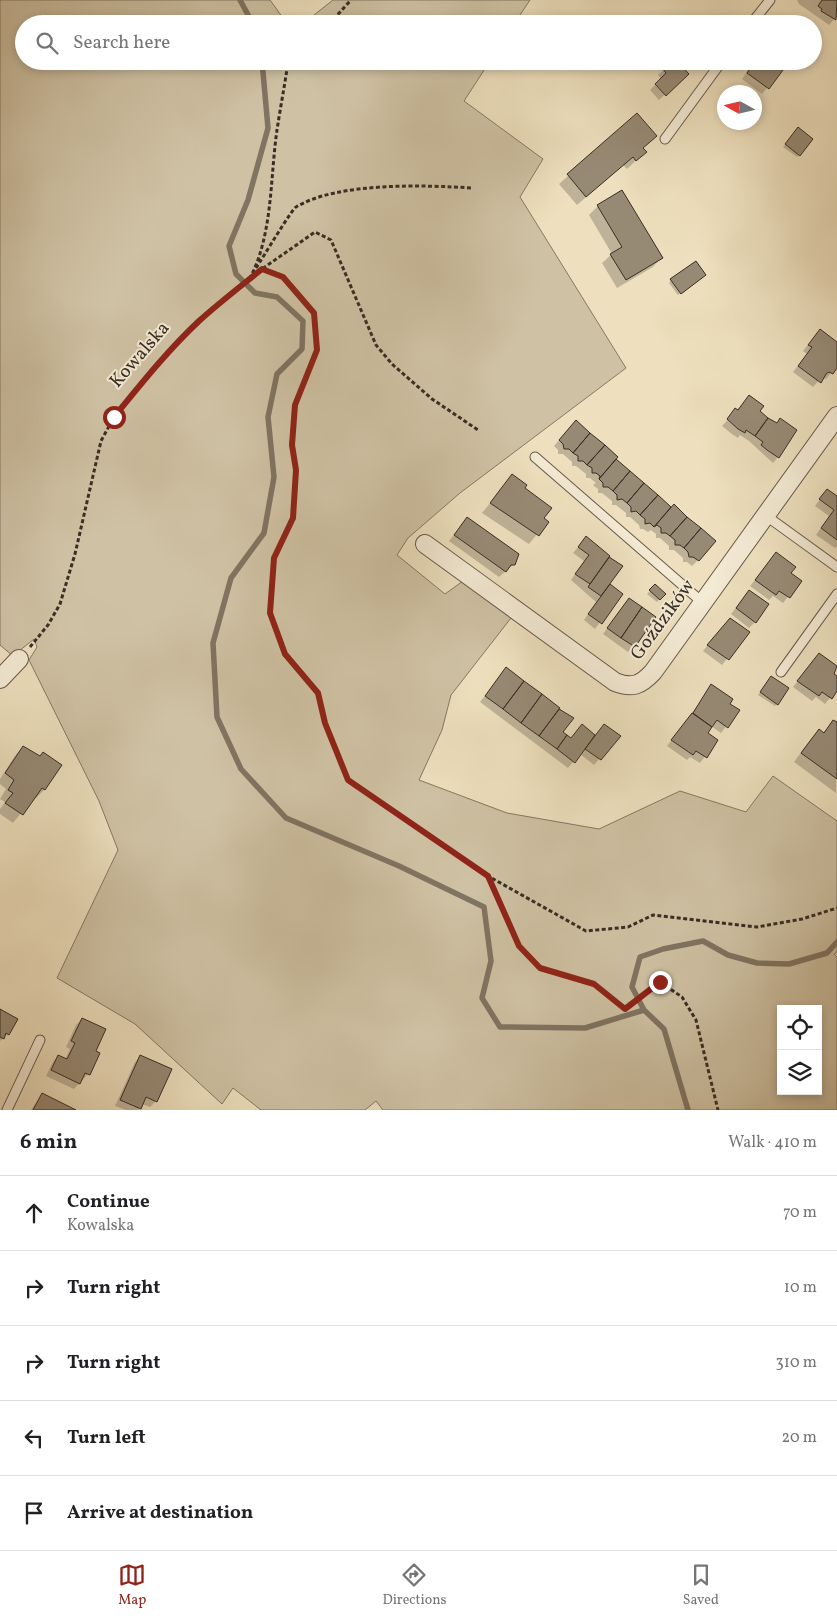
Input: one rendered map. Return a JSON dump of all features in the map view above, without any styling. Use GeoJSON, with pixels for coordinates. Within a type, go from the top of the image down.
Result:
{"type":"FeatureCollection","features":[{"type":"Feature","properties":{"kind":"street","name":"Goździków"},"geometry":{"type":"LineString","coordinates":[[425,544],[615,682],[624,686],[635,686],[645,682],[837,416]]}},
{"type":"Feature","properties":{"kind":"street"},"geometry":{"type":"LineString","coordinates":[[0,679],[19,659]]}},
{"type":"Feature","properties":{"kind":"lane"},"geometry":{"type":"LineString","coordinates":[[758,15],[770,0]]}},
{"type":"Feature","properties":{"kind":"lane"},"geometry":{"type":"LineString","coordinates":[[665,139],[715,70]]}},
{"type":"Feature","properties":{"kind":"lane"},"geometry":{"type":"LineString","coordinates":[[535,457],[702,602]]}},
{"type":"Feature","properties":{"kind":"lane"},"geometry":{"type":"LineString","coordinates":[[765,515],[837,567]]}},
{"type":"Feature","properties":{"kind":"lane"},"geometry":{"type":"LineString","coordinates":[[781,672],[837,594]]}},
{"type":"Feature","properties":{"kind":"lane"},"geometry":{"type":"LineString","coordinates":[[7,1110],[40,1040]]}},
{"type":"Feature","properties":{"kind":"path"},"geometry":{"type":"LineString","coordinates":[[337,15],[351,0]]}},
{"type":"Feature","properties":{"kind":"path","name":"Kowalska"},"geometry":{"type":"LineString","coordinates":[[19,659],[48,625],[60,604],[75,554],[101,441],[114,417],[163,358],[193,327],[250,278],[254,270],[265,229],[287,70]]}},
{"type":"Feature","properties":{"kind":"path"},"geometry":{"type":"LineString","coordinates":[[254,270],[294,208],[327,196],[382,186],[472,188]]}},
{"type":"Feature","properties":{"kind":"path"},"geometry":{"type":"LineString","coordinates":[[250,278],[298,246],[315,232],[330,240],[376,345],[392,364],[432,399],[478,430]]}},
{"type":"Feature","properties":{"kind":"path"},"geometry":{"type":"LineString","coordinates":[[262,269],[283,277],[314,313],[317,350],[295,405],[292,445],[296,470],[293,518],[274,558],[270,613],[285,654],[318,693],[325,723],[348,780],[488,876],[586,930],[628,927],[653,915],[757,928],[802,919],[837,908]]}},
{"type":"Feature","properties":{"kind":"path"},"geometry":{"type":"LineString","coordinates":[[488,876],[519,946],[540,968],[594,984],[625,1009],[660,982],[682,996],[696,1020],[718,1110]]}},
{"type":"Feature","properties":{"kind":"shaded area"},"geometry":{"type":"Polygon","coordinates":[[[0,0],[270,0],[281,15],[15,15],[15,70],[484,70],[464,101],[543,159],[520,197],[626,368],[460,493],[408,538],[397,555],[445,594],[463,581],[511,618],[451,695],[442,730],[419,780],[507,813],[599,829],[680,791],[746,812],[773,776],[837,821],[837,952],[834,954],[837,957],[837,1110],[383,1110],[376,1101],[365,1110],[261,1110],[233,1088],[222,1104],[135,1024],[57,978],[118,850],[99,801],[29,660],[37,647],[34,639],[13,656],[0,645],[0,0]]]}},
{"type":"Feature","properties":{"kind":"shaded area"},"geometry":{"type":"Polygon","coordinates":[[[333,0],[530,0],[520,15],[314,15],[333,0]]]}},
{"type":"Feature","properties":{"kind":"building"},"geometry":{"type":"Polygon","coordinates":[[[822,0],[837,0],[836,20],[821,11],[822,9],[818,6],[822,0]]]}},
{"type":"Feature","properties":{"kind":"building"},"geometry":{"type":"Polygon","coordinates":[[[664,70],[685,70],[689,74],[666,96],[655,84],[666,73],[664,70]]]}},
{"type":"Feature","properties":{"kind":"building"},"geometry":{"type":"Polygon","coordinates":[[[749,70],[783,70],[769,89],[747,73],[749,70]]]}},
{"type":"Feature","properties":{"kind":"building"},"geometry":{"type":"Polygon","coordinates":[[[637,113],[657,136],[643,148],[647,152],[636,161],[633,157],[586,197],[567,174],[637,113]]]}},
{"type":"Feature","properties":{"kind":"building"},"geometry":{"type":"Polygon","coordinates":[[[798,127],[813,139],[800,156],[785,144],[798,127]]]}},
{"type":"Feature","properties":{"kind":"building"},"geometry":{"type":"Polygon","coordinates":[[[622,190],[663,258],[626,280],[610,254],[622,247],[597,205],[622,190]]]}},
{"type":"Feature","properties":{"kind":"building"},"geometry":{"type":"Polygon","coordinates":[[[696,261],[706,275],[681,294],[670,279],[696,261]]]}},
{"type":"Feature","properties":{"kind":"building"},"geometry":{"type":"Polygon","coordinates":[[[820,329],[837,342],[837,368],[833,374],[829,372],[826,374],[821,383],[798,366],[812,347],[808,345],[820,329]]]}},
{"type":"Feature","properties":{"kind":"building"},"geometry":{"type":"Polygon","coordinates":[[[749,395],[764,406],[760,411],[768,418],[755,436],[746,430],[745,433],[738,429],[727,419],[735,408],[738,410],[749,395]]]}},
{"type":"Feature","properties":{"kind":"building"},"geometry":{"type":"Polygon","coordinates":[[[768,418],[777,423],[780,418],[797,430],[779,458],[761,445],[763,442],[755,436],[768,418]]]}},
{"type":"Feature","properties":{"kind":"building"},"geometry":{"type":"Polygon","coordinates":[[[576,420],[590,433],[573,453],[569,449],[564,449],[563,444],[559,440],[576,420]]]}},
{"type":"Feature","properties":{"kind":"building"},"geometry":{"type":"Polygon","coordinates":[[[590,433],[605,445],[587,465],[583,461],[578,461],[578,456],[573,453],[590,433]]]}},
{"type":"Feature","properties":{"kind":"building"},"geometry":{"type":"Polygon","coordinates":[[[605,445],[618,457],[599,479],[600,476],[592,473],[592,468],[587,465],[605,445]]]}},
{"type":"Feature","properties":{"kind":"building"},"geometry":{"type":"Polygon","coordinates":[[[616,459],[630,471],[613,491],[608,487],[603,487],[603,483],[599,479],[616,459]]]}},
{"type":"Feature","properties":{"kind":"building"},"geometry":{"type":"Polygon","coordinates":[[[630,471],[644,483],[627,503],[622,499],[617,500],[617,495],[613,491],[630,471]]]}},
{"type":"Feature","properties":{"kind":"building"},"geometry":{"type":"Polygon","coordinates":[[[512,474],[527,485],[525,488],[552,508],[544,518],[549,522],[539,536],[490,503],[512,474]]]}},
{"type":"Feature","properties":{"kind":"building"},"geometry":{"type":"Polygon","coordinates":[[[644,483],[658,495],[640,515],[636,511],[631,512],[631,507],[627,503],[644,483]]]}},
{"type":"Feature","properties":{"kind":"building"},"geometry":{"type":"Polygon","coordinates":[[[827,489],[837,496],[837,540],[821,528],[834,510],[819,499],[827,489]]]}},
{"type":"Feature","properties":{"kind":"building"},"geometry":{"type":"Polygon","coordinates":[[[658,495],[671,507],[654,527],[650,523],[645,524],[645,519],[640,515],[658,495]]]}},
{"type":"Feature","properties":{"kind":"building"},"geometry":{"type":"Polygon","coordinates":[[[674,504],[687,517],[670,536],[666,533],[661,533],[661,528],[657,525],[654,527],[674,504]]]}},
{"type":"Feature","properties":{"kind":"building"},"geometry":{"type":"Polygon","coordinates":[[[467,517],[519,554],[515,565],[511,565],[506,572],[454,535],[467,517]]]}},
{"type":"Feature","properties":{"kind":"building"},"geometry":{"type":"Polygon","coordinates":[[[687,517],[701,528],[684,548],[680,545],[675,545],[675,540],[670,536],[687,517]]]}},
{"type":"Feature","properties":{"kind":"building"},"geometry":{"type":"Polygon","coordinates":[[[701,528],[716,541],[699,561],[689,557],[688,552],[684,548],[701,528]]]}},
{"type":"Feature","properties":{"kind":"building"},"geometry":{"type":"Polygon","coordinates":[[[586,536],[610,556],[590,584],[575,574],[589,555],[578,547],[586,536]]]}},
{"type":"Feature","properties":{"kind":"building"},"geometry":{"type":"Polygon","coordinates":[[[776,552],[796,567],[791,573],[802,581],[790,598],[779,591],[776,595],[755,580],[776,552]]]}},
{"type":"Feature","properties":{"kind":"building"},"geometry":{"type":"Polygon","coordinates":[[[609,557],[623,566],[601,596],[588,587],[609,557]]]}},
{"type":"Feature","properties":{"kind":"building"},"geometry":{"type":"Polygon","coordinates":[[[610,584],[623,594],[602,624],[588,614],[610,584]]]}},
{"type":"Feature","properties":{"kind":"building"},"geometry":{"type":"Polygon","coordinates":[[[655,584],[666,594],[660,600],[649,590],[655,584]]]}},
{"type":"Feature","properties":{"kind":"building"},"geometry":{"type":"Polygon","coordinates":[[[749,590],[769,604],[756,623],[736,608],[749,590]]]}},
{"type":"Feature","properties":{"kind":"building"},"geometry":{"type":"Polygon","coordinates":[[[629,598],[642,607],[621,638],[607,628],[629,598]]]}},
{"type":"Feature","properties":{"kind":"building"},"geometry":{"type":"Polygon","coordinates":[[[642,607],[656,617],[635,647],[621,638],[642,607]]]}},
{"type":"Feature","properties":{"kind":"building"},"geometry":{"type":"Polygon","coordinates":[[[730,618],[750,632],[729,660],[707,645],[730,618]]]}},
{"type":"Feature","properties":{"kind":"building"},"geometry":{"type":"Polygon","coordinates":[[[819,653],[837,666],[834,674],[837,676],[837,691],[832,699],[822,692],[819,696],[797,681],[819,653]]]}},
{"type":"Feature","properties":{"kind":"building"},"geometry":{"type":"Polygon","coordinates":[[[506,667],[524,681],[503,709],[485,696],[506,667]]]}},
{"type":"Feature","properties":{"kind":"building"},"geometry":{"type":"Polygon","coordinates":[[[771,676],[789,688],[778,705],[760,692],[771,676]]]}},
{"type":"Feature","properties":{"kind":"building"},"geometry":{"type":"Polygon","coordinates":[[[524,681],[542,694],[521,723],[503,709],[524,681]]]}},
{"type":"Feature","properties":{"kind":"building"},"geometry":{"type":"Polygon","coordinates":[[[711,684],[733,699],[730,704],[740,710],[728,728],[717,720],[712,727],[693,713],[711,684]]]}},
{"type":"Feature","properties":{"kind":"building"},"geometry":{"type":"Polygon","coordinates":[[[542,694],[560,708],[539,736],[521,723],[542,694]]]}},
{"type":"Feature","properties":{"kind":"building"},"geometry":{"type":"Polygon","coordinates":[[[559,709],[574,718],[563,732],[567,735],[557,749],[539,736],[559,709]]]}},
{"type":"Feature","properties":{"kind":"building"},"geometry":{"type":"Polygon","coordinates":[[[692,713],[712,727],[708,733],[718,740],[707,758],[696,751],[693,755],[671,740],[692,713]]]}},
{"type":"Feature","properties":{"kind":"building"},"geometry":{"type":"Polygon","coordinates":[[[833,720],[837,722],[837,779],[801,753],[819,729],[824,733],[833,720]]]}},
{"type":"Feature","properties":{"kind":"building"},"geometry":{"type":"Polygon","coordinates":[[[582,724],[595,735],[575,763],[557,749],[567,735],[571,738],[582,724]]]}},
{"type":"Feature","properties":{"kind":"building"},"geometry":{"type":"Polygon","coordinates":[[[604,724],[621,736],[601,760],[585,749],[604,724]]]}},
{"type":"Feature","properties":{"kind":"building"},"geometry":{"type":"Polygon","coordinates":[[[23,746],[40,756],[43,752],[62,765],[45,790],[42,788],[23,815],[5,803],[13,793],[8,790],[14,780],[5,773],[23,746]]]}},
{"type":"Feature","properties":{"kind":"building"},"geometry":{"type":"Polygon","coordinates":[[[0,1009],[18,1019],[9,1035],[6,1033],[4,1039],[0,1037],[0,1009]]]}},
{"type":"Feature","properties":{"kind":"building"},"geometry":{"type":"Polygon","coordinates":[[[82,1018],[106,1029],[96,1051],[100,1053],[90,1075],[85,1073],[80,1084],[51,1070],[58,1055],[67,1059],[75,1043],[71,1041],[82,1018]]]}},
{"type":"Feature","properties":{"kind":"building"},"geometry":{"type":"Polygon","coordinates":[[[140,1055],[172,1069],[157,1102],[146,1097],[141,1109],[120,1100],[140,1055]]]}},
{"type":"Feature","properties":{"kind":"building"},"geometry":{"type":"Polygon","coordinates":[[[42,1093],[76,1110],[33,1110],[42,1093]]]}},
{"type":"Feature","properties":{"kind":"waterway"},"geometry":{"type":"LineString","coordinates":[[240,0],[248,15]]}},
{"type":"Feature","properties":{"kind":"waterway"},"geometry":{"type":"LineString","coordinates":[[263,70],[268,128],[248,200],[229,246],[236,274],[255,293],[277,297],[303,321],[302,349],[277,374],[268,417],[274,477],[264,533],[231,578],[213,643],[217,717],[241,769],[286,818],[399,866],[484,907],[491,961],[482,998],[500,1027],[585,1028],[644,1010],[664,1029],[688,1110]]}},
{"type":"Feature","properties":{"kind":"waterway"},"geometry":{"type":"LineString","coordinates":[[644,1010],[632,987],[640,957],[663,949],[703,941],[728,955],[757,963],[789,964],[827,953],[837,942]]}},
{"type":"Feature","properties":{"kind":"route"},"geometry":{"type":"LineString","coordinates":[[114,417],[163,358],[199,321],[250,278],[262,269],[283,277],[314,313],[317,350],[295,405],[292,445],[296,470],[293,518],[274,558],[270,613],[285,654],[318,693],[325,723],[348,780],[488,876],[519,946],[540,968],[594,984],[625,1009],[660,982]]}}]}
